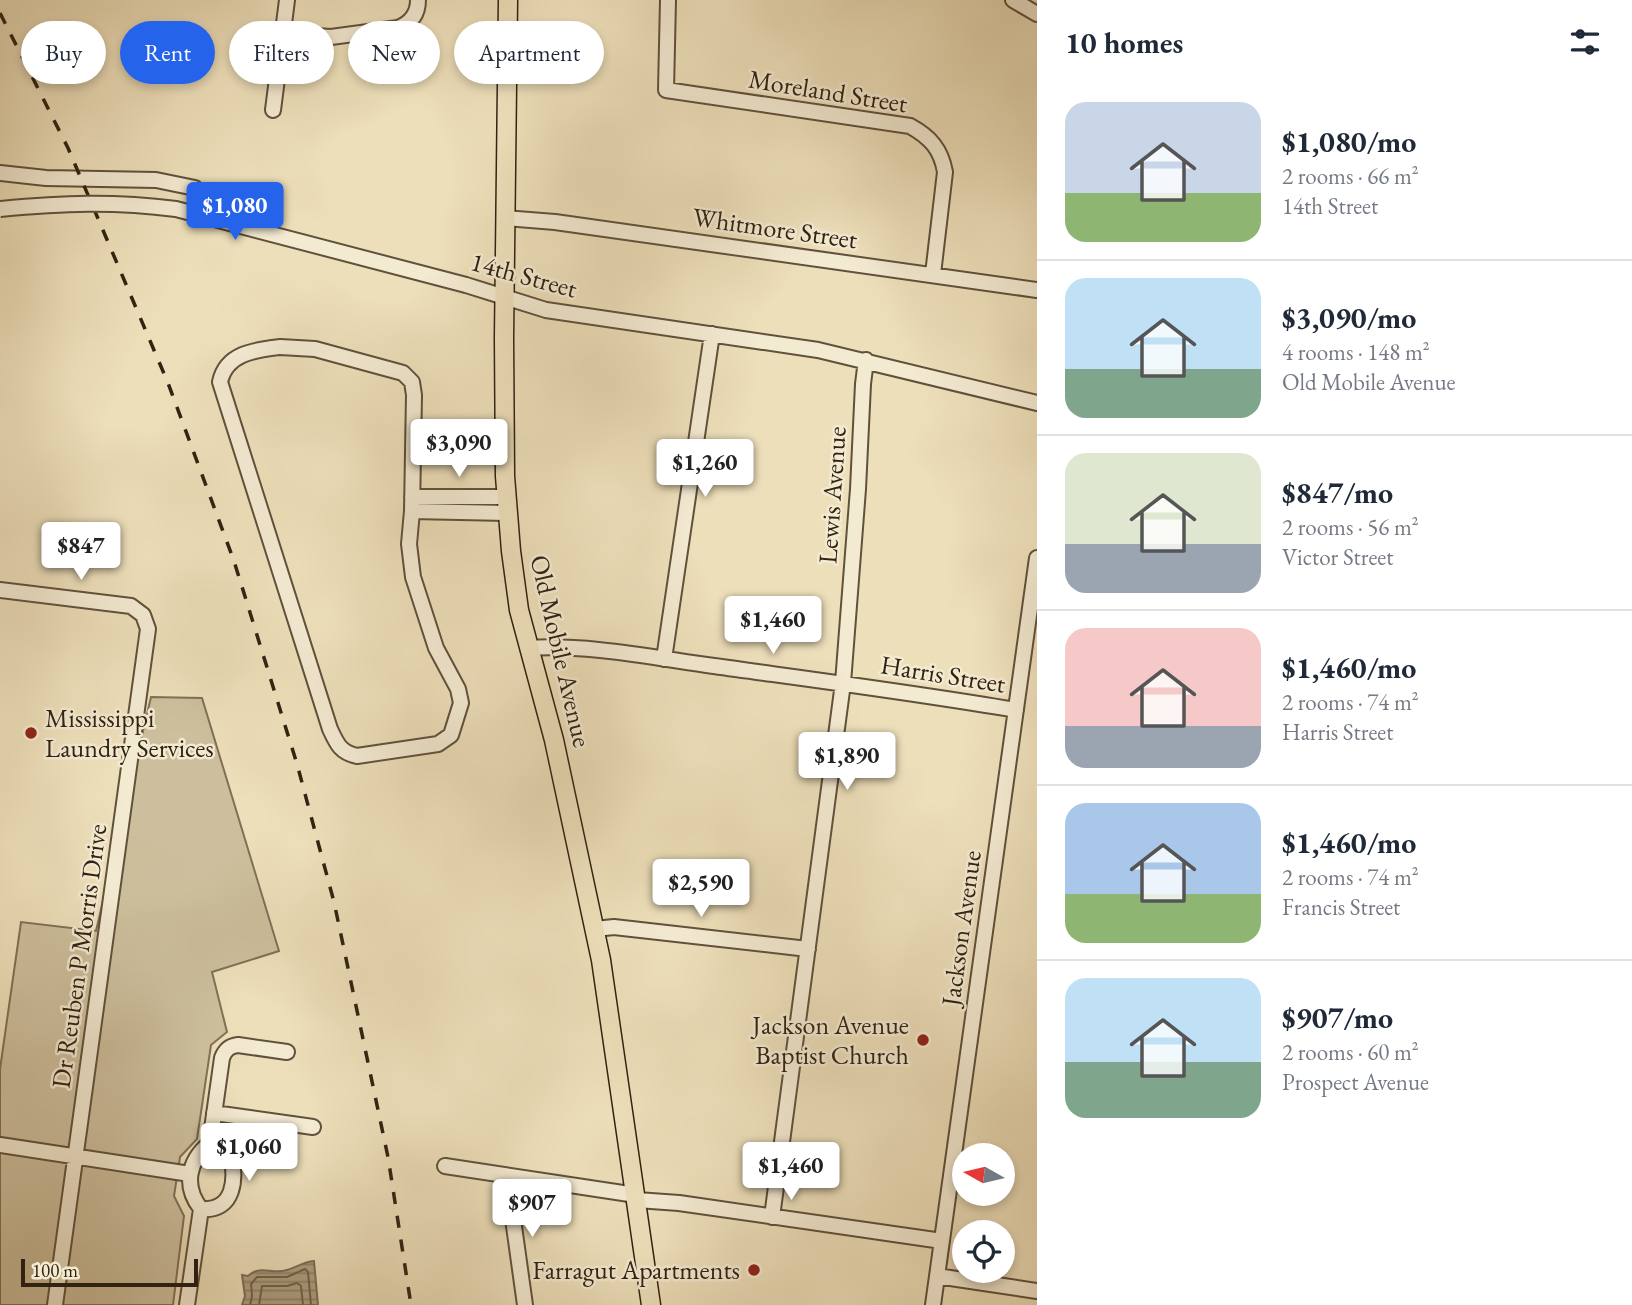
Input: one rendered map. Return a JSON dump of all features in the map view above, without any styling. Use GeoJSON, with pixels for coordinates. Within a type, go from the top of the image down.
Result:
{"type":"FeatureCollection","features":[{"type":"Feature","properties":{"kind":"main road","name":"Old Mobile Avenue"},"geometry":{"type":"LineString","coordinates":[[508,0],[504,299],[507,505],[514,579],[528,648],[554,740],[595,929],[651,1305]]}},
{"type":"Feature","properties":{"kind":"street"},"geometry":{"type":"LineString","coordinates":[[285,21],[287,0]]}},
{"type":"Feature","properties":{"kind":"street"},"geometry":{"type":"LineString","coordinates":[[334,37],[406,25],[414,18],[418,0]]}},
{"type":"Feature","properties":{"kind":"street","name":"Moreland Street"},"geometry":{"type":"LineString","coordinates":[[668,0],[666,90],[910,126],[931,140],[943,159],[945,172],[933,274]]}},
{"type":"Feature","properties":{"kind":"street"},"geometry":{"type":"LineString","coordinates":[[1013,0],[1037,14]]}},
{"type":"Feature","properties":{"kind":"street"},"geometry":{"type":"LineString","coordinates":[[273,110],[276,84]]}},
{"type":"Feature","properties":{"kind":"street"},"geometry":{"type":"LineString","coordinates":[[0,173],[46,178],[156,180],[195,188]]}},
{"type":"Feature","properties":{"kind":"street","name":"14th Street"},"geometry":{"type":"LineString","coordinates":[[0,209],[83,202],[132,203],[176,209],[466,285],[546,310],[866,360],[1037,402]]}},
{"type":"Feature","properties":{"kind":"street","name":"Whitmore Street"},"geometry":{"type":"LineString","coordinates":[[506,218],[555,222],[1037,290]]}},
{"type":"Feature","properties":{"kind":"street"},"geometry":{"type":"LineString","coordinates":[[664,659],[712,334]]}},
{"type":"Feature","properties":{"kind":"street"},"geometry":{"type":"LineString","coordinates":[[280,346],[315,349],[403,373],[412,382],[414,395],[412,504],[409,544],[413,577],[436,648],[458,690],[461,703],[451,734],[438,744],[357,756],[344,753],[330,729],[220,382],[222,371],[230,362],[254,350],[280,346]]}},
{"type":"Feature","properties":{"kind":"street","name":"Lewis Avenue"},"geometry":{"type":"LineString","coordinates":[[772,1217],[843,683],[866,360]]}},
{"type":"Feature","properties":{"kind":"street"},"geometry":{"type":"LineString","coordinates":[[412,504],[507,505]]}},
{"type":"Feature","properties":{"kind":"street","name":"Jackson Avenue"},"geometry":{"type":"LineString","coordinates":[[933,1305],[1037,558]]}},
{"type":"Feature","properties":{"kind":"street","name":"Dr Reuben P Morris Drive"},"geometry":{"type":"LineString","coordinates":[[0,590],[131,606],[143,615],[149,638],[55,1305]]}},
{"type":"Feature","properties":{"kind":"street","name":"Harris Street"},"geometry":{"type":"LineString","coordinates":[[528,648],[554,646],[664,659],[1016,710]]}},
{"type":"Feature","properties":{"kind":"street"},"geometry":{"type":"LineString","coordinates":[[595,929],[614,927],[807,950]]}},
{"type":"Feature","properties":{"kind":"street"},"geometry":{"type":"LineString","coordinates":[[210,1143],[225,1051],[238,1045],[287,1052]]}},
{"type":"Feature","properties":{"kind":"street"},"geometry":{"type":"LineString","coordinates":[[214,1113],[313,1127]]}},
{"type":"Feature","properties":{"kind":"street"},"geometry":{"type":"LineString","coordinates":[[187,1305],[201,1209],[194,1200],[190,1174],[200,1151],[210,1143],[217,1143],[230,1152],[233,1164],[232,1184],[228,1199],[222,1207],[213,1210],[201,1209]]}},
{"type":"Feature","properties":{"kind":"street"},"geometry":{"type":"LineString","coordinates":[[0,1145],[190,1174]]}},
{"type":"Feature","properties":{"kind":"street"},"geometry":{"type":"LineString","coordinates":[[445,1166],[636,1197],[942,1241]]}},
{"type":"Feature","properties":{"kind":"street"},"geometry":{"type":"LineString","coordinates":[[507,1176],[524,1305]]}},
{"type":"Feature","properties":{"kind":"street"},"geometry":{"type":"LineString","coordinates":[[937,1276],[1037,1291]]}},
{"type":"Feature","properties":{"kind":"shaded area"},"geometry":{"type":"Polygon","coordinates":[[[151,697],[202,698],[279,951],[212,972],[227,1032],[211,1045],[197,1139],[180,1157],[174,1196],[184,1216],[173,1305],[0,1305],[0,1069],[21,922],[96,931],[151,697]]]}},
{"type":"Feature","properties":{"kind":"water"},"geometry":{"type":"Polygon","coordinates":[[[314,1261],[318,1305],[242,1305],[245,1296],[242,1275],[248,1276],[262,1270],[282,1271],[314,1261]]]}},
{"type":"Feature","properties":{"kind":"railway"},"geometry":{"type":"LineString","coordinates":[[0,13],[68,148],[168,383],[234,561],[297,764],[334,902],[388,1157],[411,1305]]}},
{"type":"Feature","properties":{"kind":"place","name":"Mississippi Laundry Services"},"geometry":{"type":"Point","coordinates":[31,733]}},
{"type":"Feature","properties":{"kind":"place","name":"Jackson Avenue Baptist Church"},"geometry":{"type":"Point","coordinates":[923,1040]}},
{"type":"Feature","properties":{"kind":"place","name":"Farragut Apartments"},"geometry":{"type":"Point","coordinates":[754,1270]}}]}
